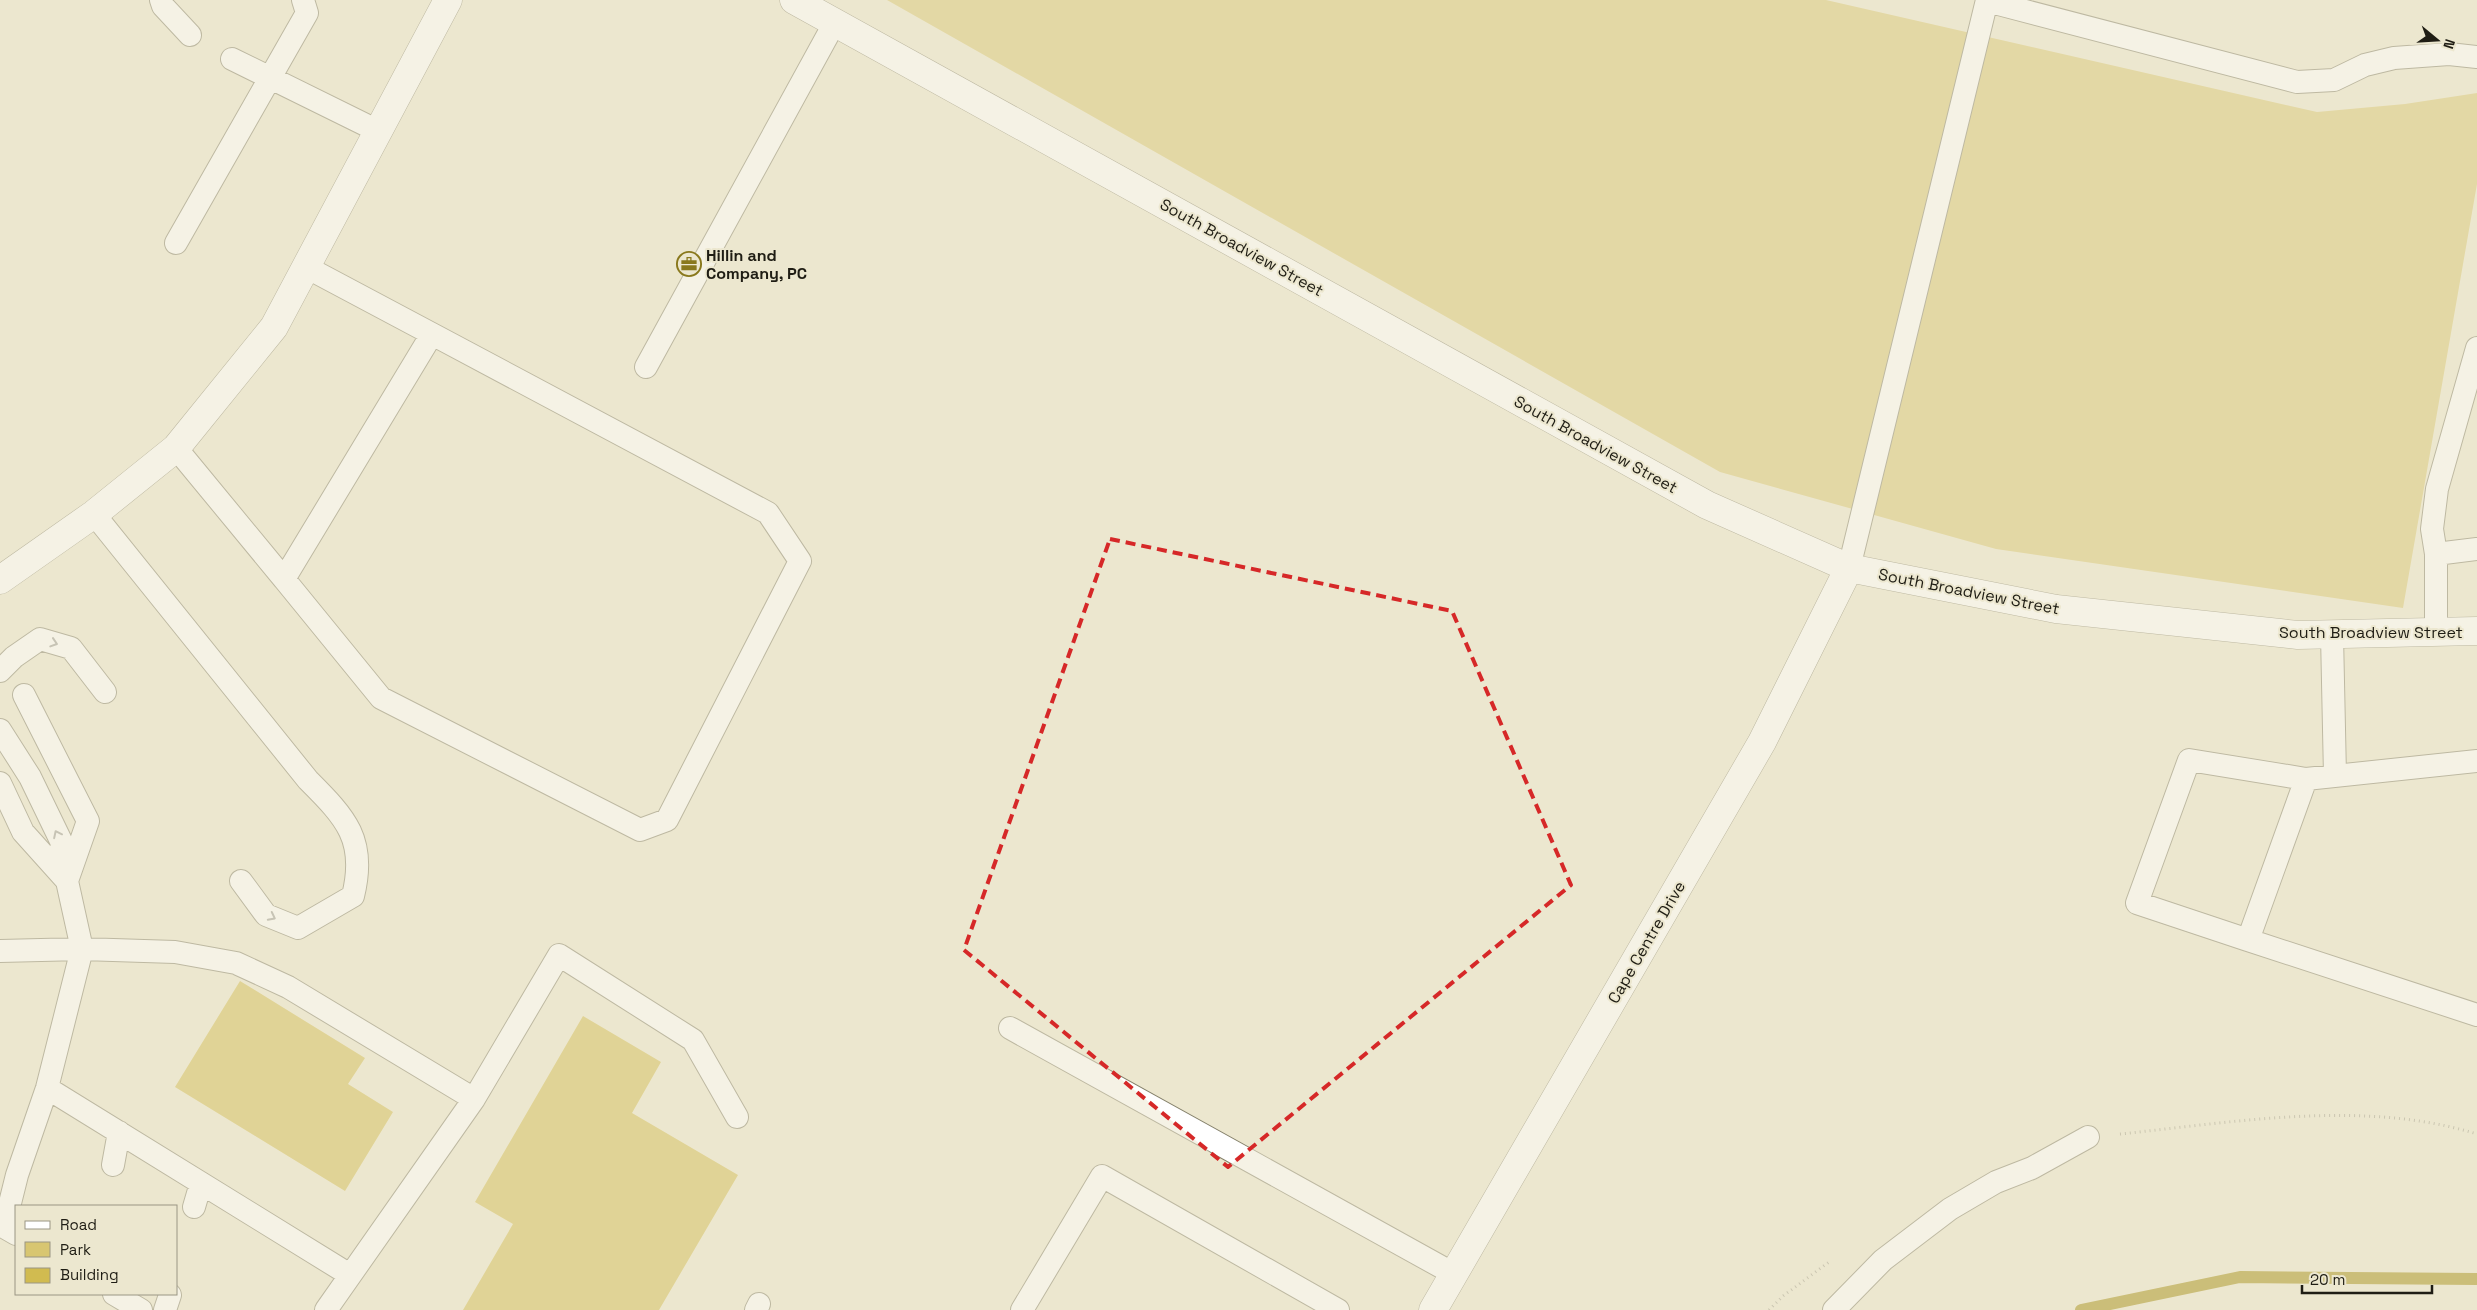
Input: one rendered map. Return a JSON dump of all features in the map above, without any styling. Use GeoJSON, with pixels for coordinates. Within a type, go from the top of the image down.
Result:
{"type":"FeatureCollection","features":[{"type":"Feature","properties":{"kind":"street"},"geometry":{"type":"LineString","coordinates":[[0,580],[94,514],[176,448],[274,327],[448,0]]}},
{"type":"Feature","properties":{"kind":"street","name":"South Broadview Street"},"geometry":{"type":"LineString","coordinates":[[794,0],[1707,505],[1849,568],[2056,609],[2298,635],[2477,631]]}},
{"type":"Feature","properties":{"kind":"street","name":"Cape Centre Drive"},"geometry":{"type":"LineString","coordinates":[[1433,1310],[1762,742],[1849,568]]}},
{"type":"Feature","properties":{"kind":"lane"},"geometry":{"type":"LineString","coordinates":[[160,0],[163,6],[190,35]]}},
{"type":"Feature","properties":{"kind":"lane"},"geometry":{"type":"LineString","coordinates":[[176,243],[308,13],[303,0]]}},
{"type":"Feature","properties":{"kind":"lane"},"geometry":{"type":"LineString","coordinates":[[1849,568],[1987,0],[2297,82],[2334,80],[2364,65],[2394,58],[2449,54],[2477,57]]}},
{"type":"Feature","properties":{"kind":"lane"},"geometry":{"type":"LineString","coordinates":[[646,367],[835,22]]}},
{"type":"Feature","properties":{"kind":"lane"},"geometry":{"type":"LineString","coordinates":[[232,59],[378,131]]}},
{"type":"Feature","properties":{"kind":"lane"},"geometry":{"type":"LineString","coordinates":[[176,448],[381,698],[640,830],[667,820],[800,561],[768,513],[306,267]]}},
{"type":"Feature","properties":{"kind":"lane"},"geometry":{"type":"LineString","coordinates":[[284,579],[432,334]]}},
{"type":"Feature","properties":{"kind":"lane"},"geometry":{"type":"LineString","coordinates":[[2436,632],[2436,554],[2432,529],[2437,489],[2477,348]]}},
{"type":"Feature","properties":{"kind":"lane"},"geometry":{"type":"LineString","coordinates":[[94,514],[308,780],[329,800],[351,830],[358,856],[358,877],[353,896],[298,928],[266,915],[241,881]]}},
{"type":"Feature","properties":{"kind":"lane"},"geometry":{"type":"LineString","coordinates":[[2436,554],[2477,549]]}},
{"type":"Feature","properties":{"kind":"lane"},"geometry":{"type":"LineString","coordinates":[[2332,635],[2335,776]]}},
{"type":"Feature","properties":{"kind":"lane"},"geometry":{"type":"LineString","coordinates":[[0,671],[14,657],[40,638],[70,648],[105,692]]}},
{"type":"Feature","properties":{"kind":"lane"},"geometry":{"type":"LineString","coordinates":[[24,695],[88,820],[67,881]]}},
{"type":"Feature","properties":{"kind":"lane"},"geometry":{"type":"LineString","coordinates":[[0,730],[30,777],[61,841],[67,881],[82,949],[46,1088],[17,1175],[4,1227],[15,1233]]}},
{"type":"Feature","properties":{"kind":"lane"},"geometry":{"type":"LineString","coordinates":[[2477,761],[2306,779],[2189,760],[2137,903],[2477,1015]]}},
{"type":"Feature","properties":{"kind":"lane"},"geometry":{"type":"LineString","coordinates":[[2248,940],[2306,779]]}},
{"type":"Feature","properties":{"kind":"lane"},"geometry":{"type":"LineString","coordinates":[[0,783],[23,832],[67,881]]}},
{"type":"Feature","properties":{"kind":"lane"},"geometry":{"type":"LineString","coordinates":[[0,951],[82,949],[175,952],[236,963],[288,987],[474,1099]]}},
{"type":"Feature","properties":{"kind":"lane"},"geometry":{"type":"LineString","coordinates":[[326,1310],[474,1099],[559,955],[693,1040],[737,1116]]}},
{"type":"Feature","properties":{"kind":"lane"},"geometry":{"type":"LineString","coordinates":[[1010,1028],[1454,1274]]}},
{"type":"Feature","properties":{"kind":"lane"},"geometry":{"type":"LineString","coordinates":[[46,1088],[350,1276]]}},
{"type":"Feature","properties":{"kind":"lane"},"geometry":{"type":"LineString","coordinates":[[113,1165],[120,1132]]}},
{"type":"Feature","properties":{"kind":"lane"},"geometry":{"type":"LineString","coordinates":[[1834,1310],[1883,1260],[1950,1209],[1996,1182],[2032,1168],[2088,1137]]}},
{"type":"Feature","properties":{"kind":"lane"},"geometry":{"type":"LineString","coordinates":[[1022,1310],[1102,1176],[1327,1307]]}},
{"type":"Feature","properties":{"kind":"lane"},"geometry":{"type":"LineString","coordinates":[[194,1207],[201,1183]]}},
{"type":"Feature","properties":{"kind":"lane"},"geometry":{"type":"LineString","coordinates":[[116,1295],[141,1310]]}},
{"type":"Feature","properties":{"kind":"highlighted area"},"geometry":{"type":"Polygon","coordinates":[[[1110,539],[1452,611],[1571,885],[1228,1167],[964,950],[1110,539]]]}},
{"type":"Feature","properties":{"kind":"green space"},"geometry":{"type":"Polygon","coordinates":[[[887,0],[1826,0],[2317,112],[2405,104],[2477,93],[2477,184],[2403,608],[1996,549],[1720,472],[887,0]]]}},
{"type":"Feature","properties":{"kind":"building"},"geometry":{"type":"Polygon","coordinates":[[[240,981],[365,1058],[348,1084],[393,1112],[345,1191],[175,1087],[240,981]]]}},
{"type":"Feature","properties":{"kind":"building"},"geometry":{"type":"Polygon","coordinates":[[[583,1016],[661,1062],[632,1113],[738,1175],[659,1310],[463,1310],[513,1224],[475,1202],[583,1016]]]}},
{"type":"Feature","properties":{"kind":"waterway"},"geometry":{"type":"LineString","coordinates":[[2081,1310],[2240,1277],[2477,1279]]}},
{"type":"Feature","properties":{"kind":"place","name":"Hillin and Company, PC"},"geometry":{"type":"Point","coordinates":[689,264]}}]}
